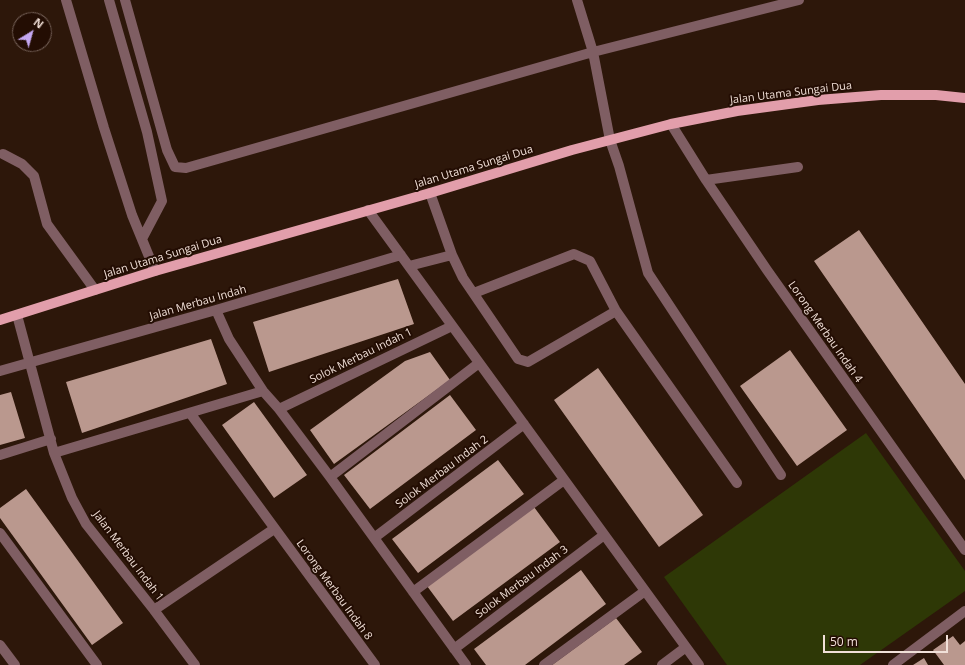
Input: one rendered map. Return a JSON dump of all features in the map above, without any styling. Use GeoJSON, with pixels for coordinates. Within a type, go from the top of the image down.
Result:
{"type":"FeatureCollection","features":[{"type":"Feature","properties":{"kind":"main road","name":"Jalan Utama Sungai Dua"},"geometry":{"type":"LineString","coordinates":[[0,320],[155,271],[610,140],[671,124],[737,111],[818,100],[881,95],[936,95],[965,98]]}},
{"type":"Feature","properties":{"kind":"street"},"geometry":{"type":"LineString","coordinates":[[66,0],[104,128],[132,215],[155,271]]}},
{"type":"Feature","properties":{"kind":"street"},"geometry":{"type":"LineString","coordinates":[[109,0],[147,132],[162,201],[142,239]]}},
{"type":"Feature","properties":{"kind":"street"},"geometry":{"type":"LineString","coordinates":[[125,0],[167,150],[175,167],[186,168],[593,52],[799,0]]}},
{"type":"Feature","properties":{"kind":"street"},"geometry":{"type":"LineString","coordinates":[[577,0],[593,52],[610,140],[619,166],[648,272],[781,474]]}},
{"type":"Feature","properties":{"kind":"street","name":"Lorong Merbau Indah 4"},"geometry":{"type":"LineString","coordinates":[[671,124],[706,180],[767,270],[965,550]]}},
{"type":"Feature","properties":{"kind":"street"},"geometry":{"type":"LineString","coordinates":[[3,154],[22,164],[34,176],[46,224],[95,290]]}},
{"type":"Feature","properties":{"kind":"street"},"geometry":{"type":"LineString","coordinates":[[706,180],[798,167]]}},
{"type":"Feature","properties":{"kind":"street"},"geometry":{"type":"LineString","coordinates":[[430,193],[452,255],[464,278],[518,359],[528,362],[616,311]]}},
{"type":"Feature","properties":{"kind":"street"},"geometry":{"type":"LineString","coordinates":[[368,210],[699,665]]}},
{"type":"Feature","properties":{"kind":"street"},"geometry":{"type":"LineString","coordinates":[[474,293],[574,254],[590,261],[616,311],[737,483]]}},
{"type":"Feature","properties":{"kind":"street","name":"Jalan Merbau Indah"},"geometry":{"type":"LineString","coordinates":[[0,371],[216,310],[401,255]]}},
{"type":"Feature","properties":{"kind":"street"},"geometry":{"type":"LineString","coordinates":[[408,266],[452,255]]}},
{"type":"Feature","properties":{"kind":"street"},"geometry":{"type":"LineString","coordinates":[[216,310],[230,339],[263,391],[279,409],[330,477],[466,665]]}},
{"type":"Feature","properties":{"kind":"street","name":"Jalan Merbau Indah 1"},"geometry":{"type":"LineString","coordinates":[[17,315],[54,453],[72,498],[86,524],[154,610],[194,665]]}},
{"type":"Feature","properties":{"kind":"street","name":"Solok Merbau Indah 1"},"geometry":{"type":"LineString","coordinates":[[279,409],[452,326]]}},
{"type":"Feature","properties":{"kind":"street"},"geometry":{"type":"LineString","coordinates":[[330,477],[479,363]]}},
{"type":"Feature","properties":{"kind":"street"},"geometry":{"type":"LineString","coordinates":[[54,453],[263,391]]}},
{"type":"Feature","properties":{"kind":"street","name":"Lorong Merbau Indah 8"},"geometry":{"type":"LineString","coordinates":[[190,413],[374,665]]}},
{"type":"Feature","properties":{"kind":"street","name":"Solok Merbau Indah 2"},"geometry":{"type":"LineString","coordinates":[[374,538],[524,424]]}},
{"type":"Feature","properties":{"kind":"street"},"geometry":{"type":"LineString","coordinates":[[0,455],[50,439]]}},
{"type":"Feature","properties":{"kind":"street"},"geometry":{"type":"LineString","coordinates":[[413,592],[564,480]]}},
{"type":"Feature","properties":{"kind":"street"},"geometry":{"type":"LineString","coordinates":[[154,610],[274,528]]}},
{"type":"Feature","properties":{"kind":"street"},"geometry":{"type":"LineString","coordinates":[[0,533],[97,665]]}},
{"type":"Feature","properties":{"kind":"street","name":"Solok Merbau Indah 3"},"geometry":{"type":"LineString","coordinates":[[454,649],[604,535]]}},
{"type":"Feature","properties":{"kind":"street"},"geometry":{"type":"LineString","coordinates":[[544,665],[645,591]]}},
{"type":"Feature","properties":{"kind":"street"},"geometry":{"type":"LineString","coordinates":[[893,665],[965,611]]}},
{"type":"Feature","properties":{"kind":"street"},"geometry":{"type":"LineString","coordinates":[[0,645],[15,665]]}},
{"type":"Feature","properties":{"kind":"street"},"geometry":{"type":"LineString","coordinates":[[662,665],[686,647]]}},
{"type":"Feature","properties":{"kind":"green space"},"geometry":{"type":"Polygon","coordinates":[[[866,433],[965,571],[965,591],[860,665],[727,665],[664,577],[866,433]]]}},
{"type":"Feature","properties":{"kind":"building"},"geometry":{"type":"Polygon","coordinates":[[[859,230],[965,384],[965,480],[814,261],[859,230]]]}},
{"type":"Feature","properties":{"kind":"building"},"geometry":{"type":"Polygon","coordinates":[[[398,279],[414,324],[269,372],[253,322],[398,279]]]}},
{"type":"Feature","properties":{"kind":"building"},"geometry":{"type":"Polygon","coordinates":[[[211,339],[227,384],[82,433],[66,382],[211,339]]]}},
{"type":"Feature","properties":{"kind":"building"},"geometry":{"type":"Polygon","coordinates":[[[790,350],[847,430],[797,466],[740,386],[790,350]]]}},
{"type":"Feature","properties":{"kind":"building"},"geometry":{"type":"Polygon","coordinates":[[[430,352],[450,380],[334,464],[310,430],[405,361],[430,352]]]}},
{"type":"Feature","properties":{"kind":"building"},"geometry":{"type":"Polygon","coordinates":[[[598,368],[703,515],[659,547],[554,400],[598,368]]]}},
{"type":"Feature","properties":{"kind":"building"},"geometry":{"type":"Polygon","coordinates":[[[11,392],[25,438],[0,445],[0,395],[11,392]]]}},
{"type":"Feature","properties":{"kind":"building"},"geometry":{"type":"Polygon","coordinates":[[[450,395],[476,430],[370,509],[344,475],[450,395]]]}},
{"type":"Feature","properties":{"kind":"building"},"geometry":{"type":"Polygon","coordinates":[[[254,402],[307,475],[274,498],[222,425],[254,402]]]}},
{"type":"Feature","properties":{"kind":"building"},"geometry":{"type":"Polygon","coordinates":[[[498,460],[524,494],[418,573],[392,539],[498,460]]]}},
{"type":"Feature","properties":{"kind":"building"},"geometry":{"type":"Polygon","coordinates":[[[26,489],[123,623],[92,645],[0,518],[0,508],[26,489]]]}},
{"type":"Feature","properties":{"kind":"building"},"geometry":{"type":"Polygon","coordinates":[[[534,507],[560,542],[453,621],[427,586],[534,507]]]}},
{"type":"Feature","properties":{"kind":"building"},"geometry":{"type":"Polygon","coordinates":[[[581,570],[606,604],[525,665],[486,665],[474,649],[581,570]]]}},
{"type":"Feature","properties":{"kind":"building"},"geometry":{"type":"Polygon","coordinates":[[[616,618],[642,652],[624,665],[552,665],[616,618]]]}},
{"type":"Feature","properties":{"kind":"building"},"geometry":{"type":"Polygon","coordinates":[[[953,636],[960,645],[965,641],[965,665],[944,665],[933,650],[953,636]]]}},
{"type":"Feature","properties":{"kind":"building"},"geometry":{"type":"Polygon","coordinates":[[[924,658],[928,665],[913,665],[924,658]]]}}]}
